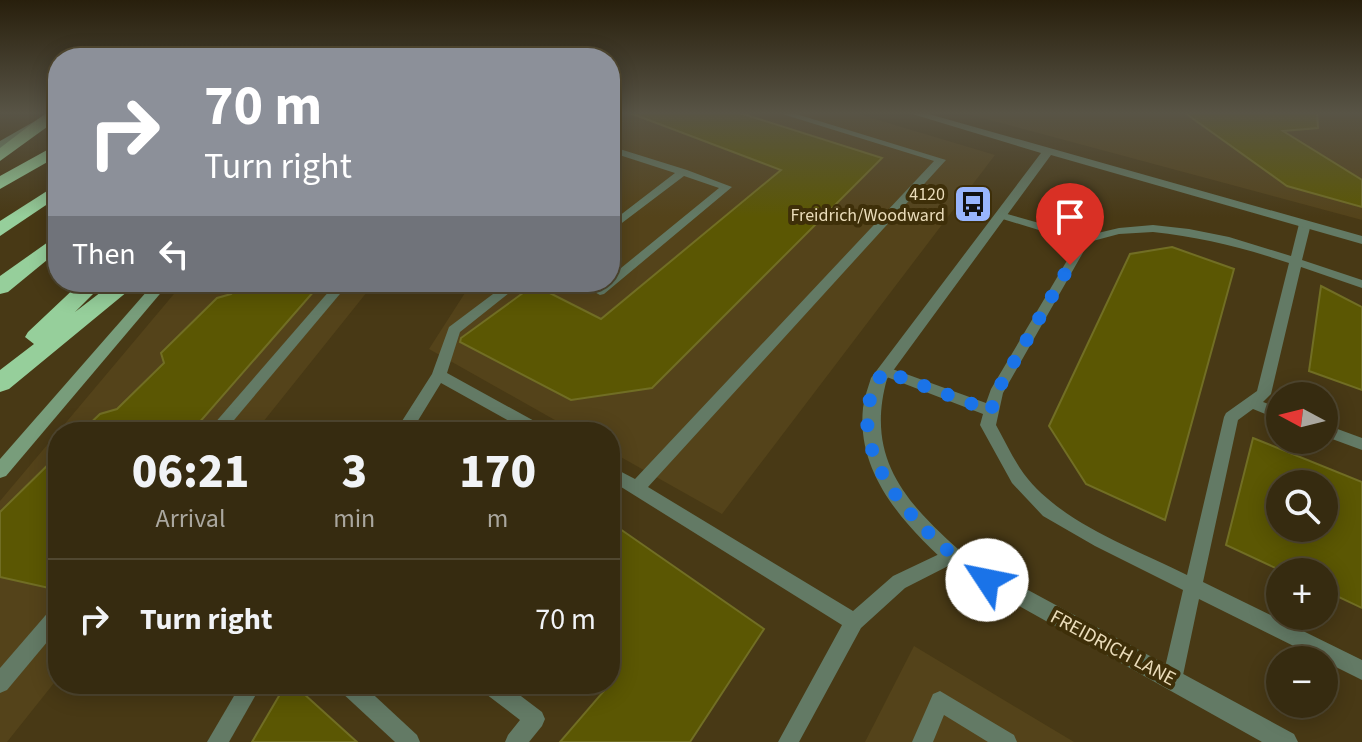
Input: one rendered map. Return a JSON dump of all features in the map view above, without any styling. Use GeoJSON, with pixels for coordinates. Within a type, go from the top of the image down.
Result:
{"type":"FeatureCollection","features":[{"type":"Feature","properties":{"kind":"highway"},"geometry":{"type":"LineString","coordinates":[[4,182],[48,155]]}},
{"type":"Feature","properties":{"kind":"highway"},"geometry":{"type":"LineString","coordinates":[[0,230],[48,196]]}},
{"type":"Feature","properties":{"kind":"highway"},"geometry":{"type":"LineString","coordinates":[[0,287],[48,249]]}},
{"type":"Feature","properties":{"kind":"highway"},"geometry":{"type":"LineString","coordinates":[[0,372],[84,292]]}},
{"type":"Feature","properties":{"kind":"highway"},"geometry":{"type":"LineString","coordinates":[[0,383],[115,292]]}},
{"type":"Feature","properties":{"kind":"main road"},"geometry":{"type":"LineString","coordinates":[[0,471],[154,292]]}},
{"type":"Feature","properties":{"kind":"street"},"geometry":{"type":"LineString","coordinates":[[1036,148],[1362,240]]}},
{"type":"Feature","properties":{"kind":"street","name":"FREIDRICH LANE"},"geometry":{"type":"LineString","coordinates":[[1048,151],[884,371],[873,391],[870,436],[878,463],[905,510],[952,556],[987,580],[1286,742]]}},
{"type":"Feature","properties":{"kind":"lane"},"geometry":{"type":"LineString","coordinates":[[637,488],[941,160],[900,148]]}},
{"type":"Feature","properties":{"kind":"lane"},"geometry":{"type":"LineString","coordinates":[[620,152],[727,187],[620,275]]}},
{"type":"Feature","properties":{"kind":"lane"},"geometry":{"type":"LineString","coordinates":[[620,221],[683,172]]}},
{"type":"Feature","properties":{"kind":"lane"},"geometry":{"type":"LineString","coordinates":[[1000,215],[1085,240]]}},
{"type":"Feature","properties":{"kind":"lane"},"geometry":{"type":"LineString","coordinates":[[1172,680],[1231,417],[1264,394],[1305,224]]}},
{"type":"Feature","properties":{"kind":"lane"},"geometry":{"type":"LineString","coordinates":[[1362,284],[1190,230],[1102,233],[1085,240],[996,393],[988,425],[1018,478],[1049,511],[1101,541],[1362,670]]}},
{"type":"Feature","properties":{"kind":"lane"},"geometry":{"type":"LineString","coordinates":[[224,422],[335,292]]}},
{"type":"Feature","properties":{"kind":"lane"},"geometry":{"type":"LineString","coordinates":[[409,422],[439,375],[454,330],[504,292]]}},
{"type":"Feature","properties":{"kind":"lane"},"geometry":{"type":"LineString","coordinates":[[884,371],[991,411]]}},
{"type":"Feature","properties":{"kind":"lane"},"geometry":{"type":"LineString","coordinates":[[439,375],[524,422]]}},
{"type":"Feature","properties":{"kind":"lane"},"geometry":{"type":"LineString","coordinates":[[1251,403],[1266,409]]}},
{"type":"Feature","properties":{"kind":"lane"},"geometry":{"type":"LineString","coordinates":[[1338,435],[1362,444]]}},
{"type":"Feature","properties":{"kind":"lane"},"geometry":{"type":"LineString","coordinates":[[620,478],[854,622]]}},
{"type":"Feature","properties":{"kind":"lane"},"geometry":{"type":"LineString","coordinates":[[788,742],[854,622],[899,582],[952,556]]}},
{"type":"Feature","properties":{"kind":"lane"},"geometry":{"type":"LineString","coordinates":[[0,683],[48,627]]}},
{"type":"Feature","properties":{"kind":"lane"},"geometry":{"type":"LineString","coordinates":[[217,742],[246,694]]}},
{"type":"Feature","properties":{"kind":"lane"},"geometry":{"type":"LineString","coordinates":[[358,694],[410,742]]}},
{"type":"Feature","properties":{"kind":"lane"},"geometry":{"type":"LineString","coordinates":[[502,694],[535,719],[515,742]]}},
{"type":"Feature","properties":{"kind":"lane"},"geometry":{"type":"LineString","coordinates":[[922,742],[940,701],[1007,742]]}},
{"type":"Feature","properties":{"kind":"shaded area"},"geometry":{"type":"Polygon","coordinates":[[[620,148],[970,148],[995,155],[722,514],[620,457],[620,422],[558,422],[429,349],[466,292],[620,292],[620,148]]]}},
{"type":"Feature","properties":{"kind":"shaded area"},"geometry":{"type":"Polygon","coordinates":[[[1093,148],[1362,148],[1362,220],[1093,148]]]}},
{"type":"Feature","properties":{"kind":"shaded area"},"geometry":{"type":"Polygon","coordinates":[[[176,292],[367,292],[263,422],[66,422],[176,292]]]}},
{"type":"Feature","properties":{"kind":"shaded area"},"geometry":{"type":"Polygon","coordinates":[[[48,444],[48,691],[7,742],[0,742],[0,501],[48,444]]]}},
{"type":"Feature","properties":{"kind":"shaded area"},"geometry":{"type":"Polygon","coordinates":[[[914,646],[1074,742],[865,742],[914,646]]]}},
{"type":"Feature","properties":{"kind":"building"},"geometry":{"type":"Polygon","coordinates":[[[722,148],[849,148],[882,158],[652,388],[571,400],[460,342],[461,338],[524,292],[548,292],[601,319],[781,170],[722,148]]]}},
{"type":"Feature","properties":{"kind":"building"},"geometry":{"type":"Polygon","coordinates":[[[1233,148],[1310,148],[1362,180],[1362,207],[1287,186],[1233,148]]]}},
{"type":"Feature","properties":{"kind":"building"},"geometry":{"type":"Polygon","coordinates":[[[1172,247],[1234,269],[1165,520],[1086,484],[1049,426],[1130,254],[1172,247]]]}},
{"type":"Feature","properties":{"kind":"building"},"geometry":{"type":"Polygon","coordinates":[[[1321,286],[1362,307],[1362,390],[1309,371],[1321,286]]]}},
{"type":"Feature","properties":{"kind":"building"},"geometry":{"type":"Polygon","coordinates":[[[313,292],[200,422],[92,422],[100,414],[117,409],[164,363],[161,353],[217,298],[231,294],[313,292]]]}},
{"type":"Feature","properties":{"kind":"building"},"geometry":{"type":"Polygon","coordinates":[[[1253,438],[1266,443],[1266,454],[1293,454],[1332,470],[1266,470],[1266,542],[1338,542],[1338,472],[1362,482],[1362,608],[1338,597],[1338,558],[1266,558],[1266,564],[1226,545],[1253,438]]]}},
{"type":"Feature","properties":{"kind":"building"},"geometry":{"type":"Polygon","coordinates":[[[48,465],[48,588],[0,577],[0,512],[48,465]]]}},
{"type":"Feature","properties":{"kind":"building"},"geometry":{"type":"Polygon","coordinates":[[[620,529],[764,629],[690,742],[560,742],[601,694],[620,694],[620,529]]]}},
{"type":"Feature","properties":{"kind":"building"},"geometry":{"type":"Polygon","coordinates":[[[280,694],[304,694],[357,742],[252,742],[280,694]]]}},
{"type":"Feature","properties":{"kind":"place","name":"4120 Freidrich/Woodward"},"geometry":{"type":"Point","coordinates":[973,204]}},
{"type":"Feature","properties":{"kind":"route"},"geometry":{"type":"LineString","coordinates":[[987,580],[938,545],[905,510],[892,491],[870,436],[873,391],[884,371],[991,411],[996,393],[1070,265]]}}]}
